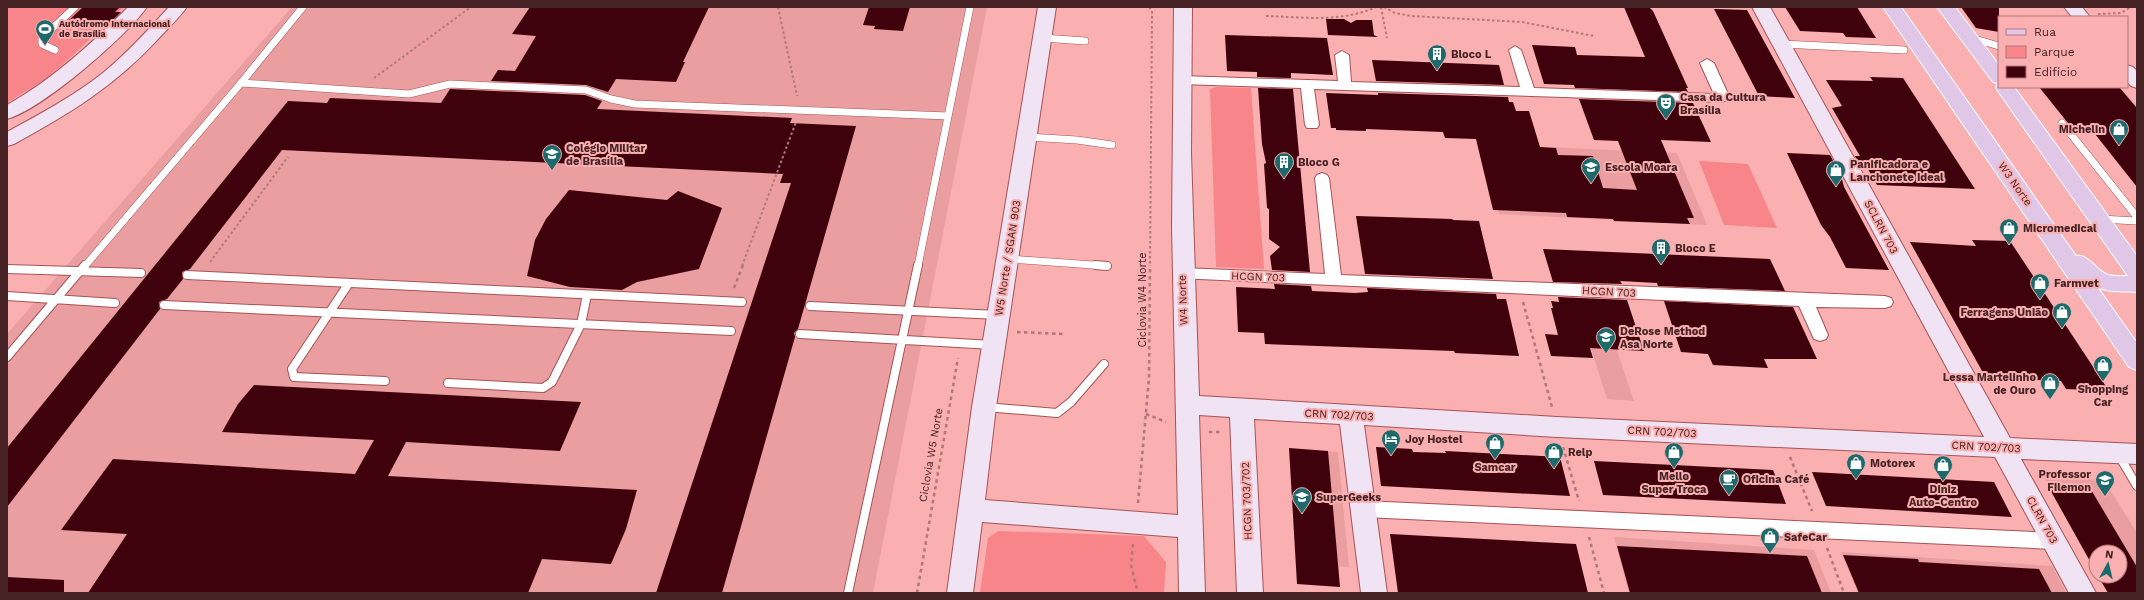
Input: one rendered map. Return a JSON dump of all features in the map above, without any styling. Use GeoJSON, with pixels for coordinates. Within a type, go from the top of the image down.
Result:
{"type":"FeatureCollection","features":[{"type":"Feature","properties":{"kind":"main road","name":"W3 Norte"},"geometry":{"type":"LineString","coordinates":[[1892,7],[2137,361]]}},
{"type":"Feature","properties":{"kind":"main road"},"geometry":{"type":"LineString","coordinates":[[1946,7],[1998,77]]}},
{"type":"Feature","properties":{"kind":"main road"},"geometry":{"type":"LineString","coordinates":[[2006,88],[2137,272]]}},
{"type":"Feature","properties":{"kind":"main road"},"geometry":{"type":"LineString","coordinates":[[2039,218],[2090,276],[2104,283],[2137,284]]}},
{"type":"Feature","properties":{"kind":"street"},"geometry":{"type":"LineString","coordinates":[[7,113],[61,78],[96,50],[138,7]]}},
{"type":"Feature","properties":{"kind":"street"},"geometry":{"type":"LineString","coordinates":[[7,140],[68,106],[108,77],[142,46],[178,7]]}},
{"type":"Feature","properties":{"kind":"street","name":"W5 Norte / SGAN 903"},"geometry":{"type":"LineString","coordinates":[[960,593],[972,510],[984,407],[1047,7]]}},
{"type":"Feature","properties":{"kind":"street","name":"W4 Norte"},"geometry":{"type":"LineString","coordinates":[[1183,7],[1181,80],[1182,274],[1188,405],[1192,593]]}},
{"type":"Feature","properties":{"kind":"street","name":"SCLRN 703"},"geometry":{"type":"LineString","coordinates":[[1761,7],[1817,110],[1840,146],[1866,199],[2001,448]]}},
{"type":"Feature","properties":{"kind":"street"},"geometry":{"type":"LineString","coordinates":[[1515,50],[1529,93]]}},
{"type":"Feature","properties":{"kind":"street"},"geometry":{"type":"LineString","coordinates":[[1342,55],[1345,86]]}},
{"type":"Feature","properties":{"kind":"street"},"geometry":{"type":"LineString","coordinates":[[1181,80],[1529,93],[1720,98],[1721,94],[1707,63]]}},
{"type":"Feature","properties":{"kind":"street"},"geometry":{"type":"LineString","coordinates":[[2128,72],[2137,82]]}},
{"type":"Feature","properties":{"kind":"street"},"geometry":{"type":"LineString","coordinates":[[1307,85],[1312,125]]}},
{"type":"Feature","properties":{"kind":"street"},"geometry":{"type":"LineString","coordinates":[[1322,178],[1334,280]]}},
{"type":"Feature","properties":{"kind":"street","name":"HCGN 703"},"geometry":{"type":"LineString","coordinates":[[1182,274],[1805,301],[1885,302]]}},
{"type":"Feature","properties":{"kind":"street"},"geometry":{"type":"LineString","coordinates":[[1805,301],[1820,334]]}},
{"type":"Feature","properties":{"kind":"street","name":"CRN 702/703"},"geometry":{"type":"LineString","coordinates":[[1188,405],[1242,410],[1557,427],[2127,453]]}},
{"type":"Feature","properties":{"kind":"street","name":"HCGN 703/702"},"geometry":{"type":"LineString","coordinates":[[1242,410],[1250,593]]}},
{"type":"Feature","properties":{"kind":"street"},"geometry":{"type":"LineString","coordinates":[[1351,416],[1374,593]]}},
{"type":"Feature","properties":{"kind":"street","name":"CLRN 703"},"geometry":{"type":"LineString","coordinates":[[2001,448],[2083,593]]}},
{"type":"Feature","properties":{"kind":"street"},"geometry":{"type":"LineString","coordinates":[[1364,509],[2054,541]]}},
{"type":"Feature","properties":{"kind":"street"},"geometry":{"type":"LineString","coordinates":[[972,510],[1191,527]]}},
{"type":"Feature","properties":{"kind":"lane"},"geometry":{"type":"LineString","coordinates":[[55,50],[42,44],[42,38],[74,7]]}},
{"type":"Feature","properties":{"kind":"lane"},"geometry":{"type":"LineString","coordinates":[[7,357],[241,83],[303,7]]}},
{"type":"Feature","properties":{"kind":"lane"},"geometry":{"type":"LineString","coordinates":[[848,593],[903,341],[970,7]]}},
{"type":"Feature","properties":{"kind":"lane"},"geometry":{"type":"LineString","coordinates":[[1043,38],[1085,41]]}},
{"type":"Feature","properties":{"kind":"lane"},"geometry":{"type":"LineString","coordinates":[[1970,38],[1998,46]]}},
{"type":"Feature","properties":{"kind":"lane"},"geometry":{"type":"LineString","coordinates":[[1782,44],[1904,50]]}},
{"type":"Feature","properties":{"kind":"lane"},"geometry":{"type":"LineString","coordinates":[[241,83],[409,94],[450,84],[466,84],[586,90],[610,99],[635,104],[948,116]]}},
{"type":"Feature","properties":{"kind":"lane"},"geometry":{"type":"LineString","coordinates":[[2062,123],[2078,141],[2137,218]]}},
{"type":"Feature","properties":{"kind":"lane"},"geometry":{"type":"LineString","coordinates":[[1027,137],[1077,140],[1112,145]]}},
{"type":"Feature","properties":{"kind":"lane"},"geometry":{"type":"LineString","coordinates":[[2099,219],[2137,221]]}},
{"type":"Feature","properties":{"kind":"lane"},"geometry":{"type":"LineString","coordinates":[[1008,259],[1108,266]]}},
{"type":"Feature","properties":{"kind":"lane"},"geometry":{"type":"LineString","coordinates":[[7,269],[81,270],[141,273]]}},
{"type":"Feature","properties":{"kind":"lane"},"geometry":{"type":"LineString","coordinates":[[187,275],[742,302]]}},
{"type":"Feature","properties":{"kind":"lane"},"geometry":{"type":"LineString","coordinates":[[349,283],[292,369],[294,377],[385,381]]}},
{"type":"Feature","properties":{"kind":"lane"},"geometry":{"type":"LineString","coordinates":[[448,384],[543,388],[552,382],[581,324],[587,295]]}},
{"type":"Feature","properties":{"kind":"lane"},"geometry":{"type":"LineString","coordinates":[[7,296],[57,298],[114,303]]}},
{"type":"Feature","properties":{"kind":"lane"},"geometry":{"type":"LineString","coordinates":[[164,305],[731,331]]}},
{"type":"Feature","properties":{"kind":"lane"},"geometry":{"type":"LineString","coordinates":[[810,306],[908,311],[996,330]]}},
{"type":"Feature","properties":{"kind":"lane"},"geometry":{"type":"LineString","coordinates":[[800,334],[903,341],[996,330]]}},
{"type":"Feature","properties":{"kind":"lane"},"geometry":{"type":"LineString","coordinates":[[984,407],[1057,413],[1071,402],[1104,364]]}},
{"type":"Feature","properties":{"kind":"lane"},"geometry":{"type":"LineString","coordinates":[[2127,453],[2137,486]]}},
{"type":"Feature","properties":{"kind":"path"},"geometry":{"type":"LineString","coordinates":[[357,91],[471,7]]}},
{"type":"Feature","properties":{"kind":"path"},"geometry":{"type":"LineString","coordinates":[[729,302],[800,110],[778,7]]}},
{"type":"Feature","properties":{"kind":"path","name":"Ciclovia W4 Norte"},"geometry":{"type":"LineString","coordinates":[[1138,593],[1131,565],[1149,378],[1152,11],[1149,7]]}},
{"type":"Feature","properties":{"kind":"path"},"geometry":{"type":"LineString","coordinates":[[1266,16],[1344,17],[1359,15],[1376,7]]}},
{"type":"Feature","properties":{"kind":"path"},"geometry":{"type":"LineString","coordinates":[[1381,7],[1387,38]]}},
{"type":"Feature","properties":{"kind":"path"},"geometry":{"type":"LineString","coordinates":[[1384,7],[1395,13],[1411,16],[1522,22],[1594,36]]}},
{"type":"Feature","properties":{"kind":"path"},"geometry":{"type":"LineString","coordinates":[[2077,12],[2115,14],[2121,13],[2131,7]]}},
{"type":"Feature","properties":{"kind":"path"},"geometry":{"type":"LineString","coordinates":[[200,276],[288,157]]}},
{"type":"Feature","properties":{"kind":"path"},"geometry":{"type":"LineString","coordinates":[[1519,288],[1557,427]]}},
{"type":"Feature","properties":{"kind":"path"},"geometry":{"type":"LineString","coordinates":[[996,330],[1063,334]]}},
{"type":"Feature","properties":{"kind":"path","name":"Ciclovia W5 Norte"},"geometry":{"type":"LineString","coordinates":[[917,593],[957,358],[996,330]]}},
{"type":"Feature","properties":{"kind":"shaded area","name":"Colégio Militar de Brasília"},"geometry":{"type":"Polygon","coordinates":[[[292,7],[987,7],[873,593],[7,593],[7,334],[292,7]]]}},
{"type":"Feature","properties":{"kind":"shaded area","name":"Escola Moara"},"geometry":{"type":"Polygon","coordinates":[[[1483,144],[1677,153],[1707,225],[1499,214],[1483,144]]]}},
{"type":"Feature","properties":{"kind":"shaded area","name":"DeRose Method Asa Norte"},"geometry":{"type":"Polygon","coordinates":[[[1578,307],[1603,308],[1634,401],[1607,399],[1578,307]]]}},
{"type":"Feature","properties":{"kind":"shaded area"},"geometry":{"type":"Polygon","coordinates":[[[1291,449],[1338,452],[1349,567],[1298,564],[1291,449]]]}},
{"type":"Feature","properties":{"kind":"shaded area"},"geometry":{"type":"Polygon","coordinates":[[[2044,478],[2104,480],[2137,533],[2137,593],[2128,584],[2128,544],[2088,544],[2088,554],[2044,478]]]}},
{"type":"Feature","properties":{"kind":"shaded area"},"geometry":{"type":"Polygon","coordinates":[[[1614,537],[1814,550],[1831,593],[1629,593],[1614,537]]]}},
{"type":"Feature","properties":{"kind":"shaded area"},"geometry":{"type":"Polygon","coordinates":[[[1841,552],[2052,566],[2066,593],[1858,593],[1841,552]]]}},
{"type":"Feature","properties":{"kind":"green space","name":"Autódromo Internacional de Brasília"},"geometry":{"type":"Polygon","coordinates":[[[7,7],[124,7],[69,59],[44,80],[7,103],[7,7]]]}},
{"type":"Feature","properties":{"kind":"green space"},"geometry":{"type":"Polygon","coordinates":[[[1217,87],[1251,88],[1264,269],[1216,267],[1210,89],[1217,87]]]}},
{"type":"Feature","properties":{"kind":"green space"},"geometry":{"type":"Polygon","coordinates":[[[1699,161],[1748,164],[1777,228],[1724,225],[1699,161]]]}},
{"type":"Feature","properties":{"kind":"green space"},"geometry":{"type":"Polygon","coordinates":[[[998,531],[1144,536],[1166,562],[1164,593],[980,593],[988,538],[998,531]]]}},
{"type":"Feature","properties":{"kind":"building"},"geometry":{"type":"Polygon","coordinates":[[[83,7],[120,7],[115,12],[121,12],[107,26],[65,24],[83,7]]]}},
{"type":"Feature","properties":{"kind":"building"},"geometry":{"type":"Polygon","coordinates":[[[530,7],[709,7],[683,62],[685,62],[676,82],[616,79],[608,92],[586,85],[491,81],[498,70],[515,71],[536,36],[512,34],[530,7]]]}},
{"type":"Feature","properties":{"kind":"building"},"geometry":{"type":"Polygon","coordinates":[[[869,7],[910,7],[903,31],[874,29],[875,26],[863,25],[869,7]]]}},
{"type":"Feature","properties":{"kind":"building"},"geometry":{"type":"Polygon","coordinates":[[[1624,7],[1649,7],[1653,11],[1688,88],[1686,88],[1688,92],[1575,88],[1574,85],[1544,84],[1532,45],[1575,47],[1577,55],[1645,57],[1624,7]]]}},
{"type":"Feature","properties":{"kind":"building"},"geometry":{"type":"Polygon","coordinates":[[[1785,7],[1857,7],[1876,38],[1846,37],[1843,33],[1800,31],[1785,7]]]}},
{"type":"Feature","properties":{"kind":"building"},"geometry":{"type":"Polygon","coordinates":[[[1961,7],[1999,7],[1998,32],[1976,28],[1961,7]]]}},
{"type":"Feature","properties":{"kind":"building"},"geometry":{"type":"Polygon","coordinates":[[[1714,9],[1747,10],[1795,98],[1759,96],[1714,9]]]}},
{"type":"Feature","properties":{"kind":"building"},"geometry":{"type":"Polygon","coordinates":[[[1326,19],[1344,19],[1351,23],[1356,20],[1372,20],[1374,35],[1378,37],[1328,35],[1326,19]]]}},
{"type":"Feature","properties":{"kind":"building"},"geometry":{"type":"Polygon","coordinates":[[[1225,35],[1327,38],[1333,75],[1291,73],[1291,78],[1257,77],[1257,72],[1227,71],[1225,35]]]}},
{"type":"Feature","properties":{"kind":"building","name":"Bloco L"},"geometry":{"type":"Polygon","coordinates":[[[1372,60],[1499,65],[1504,85],[1376,81],[1372,60]]]}},
{"type":"Feature","properties":{"kind":"building"},"geometry":{"type":"Polygon","coordinates":[[[1870,77],[1903,78],[1975,189],[1877,185],[1864,162],[1859,165],[1855,156],[1860,156],[1832,108],[1842,106],[1826,80],[1873,81],[1870,77]]]}},
{"type":"Feature","properties":{"kind":"building","name":"Bloco G"},"geometry":{"type":"Polygon","coordinates":[[[1258,88],[1293,89],[1310,272],[1272,270],[1270,256],[1280,247],[1269,239],[1269,209],[1267,208],[1264,164],[1266,163],[1262,144],[1258,88]]]}},
{"type":"Feature","properties":{"kind":"building"},"geometry":{"type":"Polygon","coordinates":[[[2040,88],[2120,88],[2137,108],[2137,187],[2095,134],[2076,133],[2040,88]]]}},
{"type":"Feature","properties":{"kind":"building"},"geometry":{"type":"Polygon","coordinates":[[[450,89],[585,95],[602,101],[597,109],[792,118],[790,123],[856,126],[798,329],[794,333],[795,337],[722,593],[656,593],[791,183],[780,183],[783,174],[282,150],[190,269],[182,272],[183,279],[167,299],[159,302],[160,309],[7,507],[7,448],[288,101],[327,103],[330,98],[441,103],[450,89]]]}},
{"type":"Feature","properties":{"kind":"building"},"geometry":{"type":"Polygon","coordinates":[[[1326,93],[1508,97],[1509,102],[1513,102],[1516,111],[1529,111],[1540,147],[1556,148],[1558,155],[1593,156],[1603,188],[1637,190],[1618,141],[1594,140],[1579,99],[1693,103],[1711,142],[1661,140],[1694,218],[1687,218],[1690,224],[1614,221],[1613,219],[1567,217],[1566,213],[1493,210],[1476,139],[1445,138],[1443,132],[1366,129],[1366,131],[1336,130],[1336,128],[1331,128],[1326,93]]]}},
{"type":"Feature","properties":{"kind":"building"},"geometry":{"type":"Polygon","coordinates":[[[1787,153],[1830,155],[1841,175],[1844,187],[1889,270],[1846,268],[1830,237],[1821,225],[1787,153]]]}},
{"type":"Feature","properties":{"kind":"building"},"geometry":{"type":"Polygon","coordinates":[[[569,190],[667,200],[678,191],[722,208],[699,269],[637,282],[622,290],[570,287],[527,276],[535,240],[546,219],[569,190]]]}},
{"type":"Feature","properties":{"kind":"building"},"geometry":{"type":"Polygon","coordinates":[[[1356,216],[1479,221],[1493,279],[1365,274],[1356,216]]]}},
{"type":"Feature","properties":{"kind":"building"},"geometry":{"type":"Polygon","coordinates":[[[1972,240],[2010,241],[2109,391],[2066,389],[2061,381],[1986,378],[1910,242],[1976,246],[1972,240]]]}},
{"type":"Feature","properties":{"kind":"building","name":"Bloco E"},"geometry":{"type":"Polygon","coordinates":[[[1543,249],[1770,259],[1785,291],[1658,286],[1657,283],[1620,281],[1622,284],[1553,282],[1543,249]]]}},
{"type":"Feature","properties":{"kind":"building"},"geometry":{"type":"Polygon","coordinates":[[[1274,284],[1311,286],[1312,291],[1355,293],[1368,292],[1367,288],[1496,294],[1497,299],[1506,299],[1519,356],[1455,353],[1454,351],[1265,344],[1264,333],[1238,332],[1236,287],[1275,289],[1274,284]]]}},
{"type":"Feature","properties":{"kind":"building"},"geometry":{"type":"Polygon","coordinates":[[[1558,297],[1627,300],[1644,351],[1590,348],[1593,358],[1551,356],[1545,334],[1558,335],[1551,308],[1553,308],[1551,301],[1559,302],[1558,297]]]}},
{"type":"Feature","properties":{"kind":"building"},"geometry":{"type":"Polygon","coordinates":[[[1664,301],[1793,307],[1817,359],[1764,359],[1768,368],[1713,365],[1708,354],[1681,352],[1664,301]]]}},
{"type":"Feature","properties":{"kind":"building"},"geometry":{"type":"Polygon","coordinates":[[[254,385],[581,402],[560,451],[406,442],[388,476],[637,490],[626,529],[611,564],[542,559],[528,593],[88,593],[127,534],[61,530],[113,459],[355,474],[374,440],[222,432],[238,404],[254,385]]]}},
{"type":"Feature","properties":{"kind":"building"},"geometry":{"type":"Polygon","coordinates":[[[1376,447],[1412,449],[1413,452],[1446,453],[1445,451],[1560,457],[1570,496],[1381,486],[1376,447]]]}},
{"type":"Feature","properties":{"kind":"building"},"geometry":{"type":"Polygon","coordinates":[[[1289,448],[1328,451],[1340,587],[1297,584],[1289,448]]]}},
{"type":"Feature","properties":{"kind":"building"},"geometry":{"type":"Polygon","coordinates":[[[1594,461],[1773,470],[1786,504],[1603,495],[1594,461]]]}},
{"type":"Feature","properties":{"kind":"building"},"geometry":{"type":"Polygon","coordinates":[[[1812,472],[1994,482],[2012,517],[1826,506],[1812,472]]]}},
{"type":"Feature","properties":{"kind":"building"},"geometry":{"type":"Polygon","coordinates":[[[2048,486],[2090,488],[2123,544],[2088,544],[2088,558],[2048,486]]]}},
{"type":"Feature","properties":{"kind":"building"},"geometry":{"type":"Polygon","coordinates":[[[1390,534],[1576,544],[1588,593],[1398,593],[1390,534]]]}},
{"type":"Feature","properties":{"kind":"building"},"geometry":{"type":"Polygon","coordinates":[[[1617,546],[1807,556],[1822,593],[1630,593],[1617,546]]]}},
{"type":"Feature","properties":{"kind":"building"},"geometry":{"type":"Polygon","coordinates":[[[2128,552],[2137,567],[2137,593],[2108,593],[2103,584],[2128,584],[2128,552]]]}},
{"type":"Feature","properties":{"kind":"building"},"geometry":{"type":"Polygon","coordinates":[[[1843,555],[1918,559],[1919,562],[2039,569],[2052,593],[1859,593],[1843,555]]]}},
{"type":"Feature","properties":{"kind":"building"},"geometry":{"type":"Polygon","coordinates":[[[7,577],[64,580],[64,593],[7,593],[7,577]]]}},
{"type":"Feature","properties":{"kind":"place","name":"Autódromo Internacional de Brasília"},"geometry":{"type":"Point","coordinates":[45,46]}},
{"type":"Feature","properties":{"kind":"place","name":"Bloco L"},"geometry":{"type":"Point","coordinates":[1437,71]}},
{"type":"Feature","properties":{"kind":"place","name":"Casa da Cultura Brasília"},"geometry":{"type":"Point","coordinates":[1666,120]}},
{"type":"Feature","properties":{"kind":"place","name":"Michelin"},"geometry":{"type":"Point","coordinates":[2119,146]}},
{"type":"Feature","properties":{"kind":"place","name":"Colégio Militar de Brasília"},"geometry":{"type":"Point","coordinates":[552,171]}},
{"type":"Feature","properties":{"kind":"place","name":"Bloco G"},"geometry":{"type":"Point","coordinates":[1284,179]}},
{"type":"Feature","properties":{"kind":"place","name":"Escola Moara"},"geometry":{"type":"Point","coordinates":[1591,184]}},
{"type":"Feature","properties":{"kind":"place","name":"Panificadora e Lanchonete Ideal"},"geometry":{"type":"Point","coordinates":[1836,187]}},
{"type":"Feature","properties":{"kind":"place","name":"Micromedical"},"geometry":{"type":"Point","coordinates":[2009,245]}},
{"type":"Feature","properties":{"kind":"place","name":"Bloco E"},"geometry":{"type":"Point","coordinates":[1661,265]}},
{"type":"Feature","properties":{"kind":"place","name":"Farmvet"},"geometry":{"type":"Point","coordinates":[2040,300]}},
{"type":"Feature","properties":{"kind":"place","name":"Ferragens União"},"geometry":{"type":"Point","coordinates":[2062,329]}},
{"type":"Feature","properties":{"kind":"place","name":"DeRose Method Asa Norte"},"geometry":{"type":"Point","coordinates":[1606,354]}},
{"type":"Feature","properties":{"kind":"place","name":"Shopping Car"},"geometry":{"type":"Point","coordinates":[2103,382]}},
{"type":"Feature","properties":{"kind":"place","name":"Lessa Martelinho de Ouro"},"geometry":{"type":"Point","coordinates":[2050,400]}},
{"type":"Feature","properties":{"kind":"place","name":"Joy Hostel"},"geometry":{"type":"Point","coordinates":[1391,456]}},
{"type":"Feature","properties":{"kind":"place","name":"Samcar"},"geometry":{"type":"Point","coordinates":[1495,460]}},
{"type":"Feature","properties":{"kind":"place","name":"Relp"},"geometry":{"type":"Point","coordinates":[1554,469]}},
{"type":"Feature","properties":{"kind":"place","name":"Mello Super Troca"},"geometry":{"type":"Point","coordinates":[1674,469]}},
{"type":"Feature","properties":{"kind":"place","name":"Motorex"},"geometry":{"type":"Point","coordinates":[1856,480]}},
{"type":"Feature","properties":{"kind":"place","name":"Diniz Auto-Centro"},"geometry":{"type":"Point","coordinates":[1943,482]}},
{"type":"Feature","properties":{"kind":"place","name":"Oficina Café"},"geometry":{"type":"Point","coordinates":[1729,496]}},
{"type":"Feature","properties":{"kind":"place","name":"Professor Filemon"},"geometry":{"type":"Point","coordinates":[2105,497]}},
{"type":"Feature","properties":{"kind":"place","name":"SuperGeeks"},"geometry":{"type":"Point","coordinates":[1302,514]}},
{"type":"Feature","properties":{"kind":"place","name":"SafeCar"},"geometry":{"type":"Point","coordinates":[1770,554]}}]}
